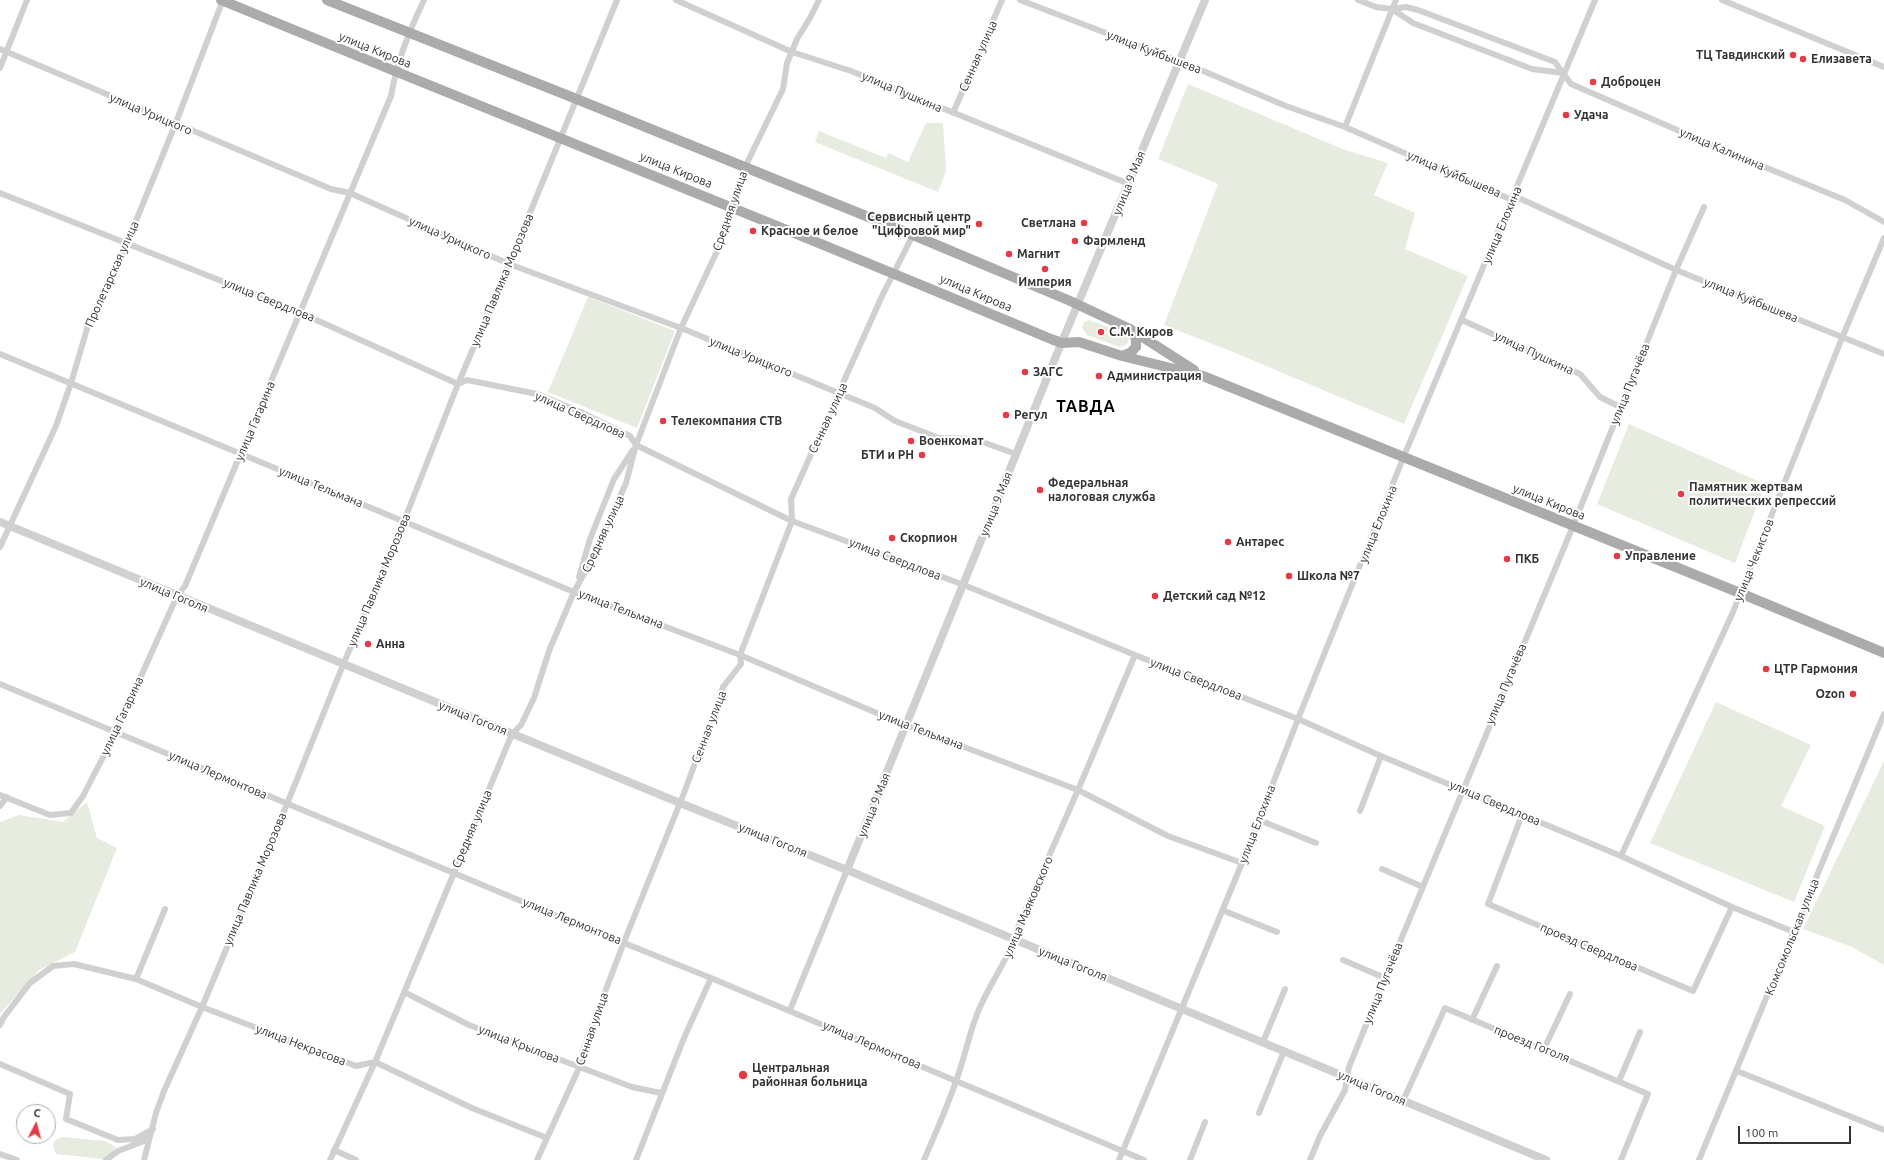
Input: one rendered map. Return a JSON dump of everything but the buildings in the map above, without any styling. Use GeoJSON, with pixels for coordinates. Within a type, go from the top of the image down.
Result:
{"type":"FeatureCollection","features":[{"type":"Feature","properties":{"kind":"main road","name":"улица Кирова"},"geometry":{"type":"LineString","coordinates":[[223,0],[395,72],[894,272],[1062,343],[1079,342],[1122,356],[1203,376],[1404,456],[1884,653]]}},
{"type":"Feature","properties":{"kind":"main road","name":"улица Кирова"},"geometry":{"type":"LineString","coordinates":[[326,0],[576,99],[1078,304],[1130,329],[1203,376]]}},
{"type":"Feature","properties":{"kind":"main road"},"geometry":{"type":"LineString","coordinates":[[1122,356],[1130,354],[1136,347],[1136,339],[1130,329]]}},
{"type":"Feature","properties":{"kind":"street"},"geometry":{"type":"LineString","coordinates":[[0,68],[3,51],[27,0]]}},
{"type":"Feature","properties":{"kind":"street","name":"Пролетарская улица"},"geometry":{"type":"LineString","coordinates":[[0,547],[56,426],[71,384],[89,322],[127,243],[175,125],[223,0]]}},
{"type":"Feature","properties":{"kind":"street","name":"улица Гагарина"},"geometry":{"type":"LineString","coordinates":[[7,797],[50,815],[71,813],[83,796],[116,732],[177,596],[185,586],[391,96],[395,72],[409,33],[424,0]]}},
{"type":"Feature","properties":{"kind":"street","name":"улица Павлика Морозова"},"geometry":{"type":"LineString","coordinates":[[144,1160],[156,1113],[164,1090],[202,1007],[287,804],[343,665],[404,521],[458,384],[618,0]]}},
{"type":"Feature","properties":{"kind":"street","name":"улица Пушкина"},"geometry":{"type":"LineString","coordinates":[[676,0],[792,52],[851,70],[1129,184]]}},
{"type":"Feature","properties":{"kind":"street","name":"Средняя улица"},"geometry":{"type":"LineString","coordinates":[[330,1160],[375,1062],[453,872],[512,734],[520,725],[534,698],[550,651],[574,592],[593,557],[626,483],[636,446],[681,328],[720,247],[731,206],[745,168],[783,89],[787,63],[796,40],[819,0]]}},
{"type":"Feature","properties":{"kind":"street","name":"Сенная улица"},"geometry":{"type":"LineString","coordinates":[[953,113],[1002,0]]}},
{"type":"Feature","properties":{"kind":"street","name":"улица Куйбышева"},"geometry":{"type":"LineString","coordinates":[[1020,0],[1179,61],[1286,106],[1345,127],[1512,200],[1521,199],[1676,270],[1884,354]]}},
{"type":"Feature","properties":{"kind":"street","name":"улица 9 Мая"},"geometry":{"type":"LineString","coordinates":[[790,1010],[1016,454],[1205,0]]}},
{"type":"Feature","properties":{"kind":"street","name":"улица Калинина"},"geometry":{"type":"LineString","coordinates":[[1358,0],[1376,7],[1392,9],[1406,7],[1418,10],[1555,62],[1564,72],[1571,84],[1728,152],[1845,200],[1884,222]]}},
{"type":"Feature","properties":{"kind":"street"},"geometry":{"type":"LineString","coordinates":[[1345,127],[1396,0]]}},
{"type":"Feature","properties":{"kind":"street","name":"улица Елохина"},"geometry":{"type":"LineString","coordinates":[[1119,1160],[1260,820],[1298,719],[1404,456],[1595,0]]}},
{"type":"Feature","properties":{"kind":"street"},"geometry":{"type":"LineString","coordinates":[[1722,0],[1884,67]]}},
{"type":"Feature","properties":{"kind":"street","name":"улица Калинина"},"geometry":{"type":"LineString","coordinates":[[1392,9],[1413,23],[1532,69],[1564,72]]}},
{"type":"Feature","properties":{"kind":"street","name":"улица Урицкого"},"geometry":{"type":"LineString","coordinates":[[3,51],[175,125],[331,189],[350,193],[509,264],[681,328],[875,408],[895,421],[939,438],[974,439],[1006,452],[1016,454]]}},
{"type":"Feature","properties":{"kind":"street","name":"улица Свердлова"},"geometry":{"type":"LineString","coordinates":[[0,193],[300,312],[458,384],[467,380],[537,394],[576,410],[630,436],[636,446],[792,521],[964,585],[1135,655],[1298,719],[1381,756],[1463,789],[1522,816],[1621,856],[1732,907],[1794,932]]}},
{"type":"Feature","properties":{"kind":"street","name":"улица Пугачёва"},"geometry":{"type":"LineString","coordinates":[[1310,1160],[1320,1136],[1340,1101],[1348,1079],[1349,1067],[1385,978],[1573,526],[1676,270],[1704,207]]}},
{"type":"Feature","properties":{"kind":"street","name":"Сенная улица"},"geometry":{"type":"LineString","coordinates":[[538,1160],[579,1068],[584,1047],[624,942],[680,804],[723,687],[741,664],[740,655],[792,521],[791,499],[838,393],[912,235]]}},
{"type":"Feature","properties":{"kind":"street","name":"улица Чекистов"},"geometry":{"type":"LineString","coordinates":[[1621,856],[1740,593],[1842,338],[1884,238]]}},
{"type":"Feature","properties":{"kind":"street","name":"улица Пушкина"},"geometry":{"type":"LineString","coordinates":[[1462,320],[1580,374],[1600,397],[1620,407]]}},
{"type":"Feature","properties":{"kind":"street","name":"улица Тельмана"},"geometry":{"type":"LineString","coordinates":[[0,354],[574,592],[740,655],[906,725],[1078,790],[1168,836],[1242,863]]}},
{"type":"Feature","properties":{"kind":"street"},"geometry":{"type":"LineString","coordinates":[[574,592],[590,540],[614,479],[636,446]]}},
{"type":"Feature","properties":{"kind":"street","name":"улица Гоголя"},"geometry":{"type":"LineString","coordinates":[[0,522],[680,804],[847,870],[1263,1042],[1403,1102],[1546,1160]]}},
{"type":"Feature","properties":{"kind":"street","name":"улица Маяковского"},"geometry":{"type":"LineString","coordinates":[[924,1160],[957,1081],[976,1016],[986,993],[1003,966],[1017,929],[1135,655]]}},
{"type":"Feature","properties":{"kind":"street","name":"улица Лермонтова"},"geometry":{"type":"LineString","coordinates":[[0,684],[287,804],[790,1010],[1144,1160]]}},
{"type":"Feature","properties":{"kind":"street","name":"Комсомольская улица"},"geometry":{"type":"LineString","coordinates":[[1699,1160],[1884,714]]}},
{"type":"Feature","properties":{"kind":"street"},"geometry":{"type":"LineString","coordinates":[[1360,811],[1381,756]]}},
{"type":"Feature","properties":{"kind":"street"},"geometry":{"type":"LineString","coordinates":[[0,795],[7,797],[0,806]]}},
{"type":"Feature","properties":{"kind":"street","name":"проезд Свердлова"},"geometry":{"type":"LineString","coordinates":[[1522,816],[1488,904],[1693,991],[1732,907]]}},
{"type":"Feature","properties":{"kind":"street"},"geometry":{"type":"LineString","coordinates":[[1260,820],[1316,843]]}},
{"type":"Feature","properties":{"kind":"street"},"geometry":{"type":"LineString","coordinates":[[1382,869],[1423,887]]}},
{"type":"Feature","properties":{"kind":"street"},"geometry":{"type":"LineString","coordinates":[[136,979],[165,909]]}},
{"type":"Feature","properties":{"kind":"street"},"geometry":{"type":"LineString","coordinates":[[1222,910],[1277,932]]}},
{"type":"Feature","properties":{"kind":"street"},"geometry":{"type":"LineString","coordinates":[[1343,960],[1385,978]]}},
{"type":"Feature","properties":{"kind":"street","name":"улица Некрасова"},"geometry":{"type":"LineString","coordinates":[[0,1025],[4,1017],[30,983],[54,966],[74,964],[136,979],[202,1007],[356,1066],[375,1062]]}},
{"type":"Feature","properties":{"kind":"street"},"geometry":{"type":"LineString","coordinates":[[1472,1020],[1497,966]]}},
{"type":"Feature","properties":{"kind":"street"},"geometry":{"type":"LineString","coordinates":[[636,1160],[661,1093],[711,978]]}},
{"type":"Feature","properties":{"kind":"street"},"geometry":{"type":"LineString","coordinates":[[1263,1042],[1285,989]]}},
{"type":"Feature","properties":{"kind":"street","name":"улица Крылова"},"geometry":{"type":"LineString","coordinates":[[404,992],[469,1025],[632,1087],[661,1093]]}},
{"type":"Feature","properties":{"kind":"street"},"geometry":{"type":"LineString","coordinates":[[1544,1049],[1570,994]]}},
{"type":"Feature","properties":{"kind":"street","name":"проезд Гоголя"},"geometry":{"type":"LineString","coordinates":[[1403,1102],[1445,1008],[1648,1094],[1621,1160]]}},
{"type":"Feature","properties":{"kind":"street"},"geometry":{"type":"LineString","coordinates":[[1619,1081],[1640,1032]]}},
{"type":"Feature","properties":{"kind":"street"},"geometry":{"type":"LineString","coordinates":[[1259,1113],[1284,1051]]}},
{"type":"Feature","properties":{"kind":"street"},"geometry":{"type":"LineString","coordinates":[[375,1062],[472,1108],[547,1138]]}},
{"type":"Feature","properties":{"kind":"street"},"geometry":{"type":"LineString","coordinates":[[0,1064],[70,1094],[66,1119],[118,1140],[135,1139],[153,1129]]}},
{"type":"Feature","properties":{"kind":"street"},"geometry":{"type":"LineString","coordinates":[[1737,1071],[1884,1130]]}},
{"type":"Feature","properties":{"kind":"street"},"geometry":{"type":"LineString","coordinates":[[1190,1160],[1205,1122]]}},
{"type":"Feature","properties":{"kind":"street"},"geometry":{"type":"LineString","coordinates":[[106,1160],[118,1151],[144,1141],[153,1129]]}},
{"type":"Feature","properties":{"kind":"street"},"geometry":{"type":"LineString","coordinates":[[334,1150],[356,1160]]}},
{"type":"Feature","properties":{"kind":"street"},"geometry":{"type":"LineString","coordinates":[[0,1154],[17,1160]]}},
{"type":"Feature","properties":{"kind":"shaded area"},"geometry":{"type":"Polygon","coordinates":[[[1188,84],[1345,150],[1388,163],[1374,195],[1415,213],[1405,249],[1468,276],[1404,424],[1228,350],[1164,325],[1218,184],[1158,159],[1188,84]]]}},
{"type":"Feature","properties":{"kind":"shaded area"},"geometry":{"type":"Polygon","coordinates":[[[926,123],[943,123],[946,171],[938,192],[815,142],[819,131],[886,158],[888,153],[908,162],[926,123]]]}},
{"type":"Feature","properties":{"kind":"shaded area"},"geometry":{"type":"Polygon","coordinates":[[[588,297],[675,331],[637,428],[548,392],[588,297]]]}},
{"type":"Feature","properties":{"kind":"shaded area"},"geometry":{"type":"Polygon","coordinates":[[[1089,320],[1126,334],[1129,339],[1127,344],[1120,347],[1087,335],[1082,328],[1084,322],[1089,320]]]}},
{"type":"Feature","properties":{"kind":"shaded area"},"geometry":{"type":"Polygon","coordinates":[[[1629,424],[1765,484],[1735,563],[1597,504],[1629,424]]]}},
{"type":"Feature","properties":{"kind":"shaded area"},"geometry":{"type":"Polygon","coordinates":[[[1716,702],[1811,745],[1781,806],[1825,826],[1794,902],[1650,843],[1716,702]]]}},
{"type":"Feature","properties":{"kind":"shaded area"},"geometry":{"type":"Polygon","coordinates":[[[1884,761],[1884,965],[1852,947],[1803,929],[1884,761]]]}},
{"type":"Feature","properties":{"kind":"shaded area"},"geometry":{"type":"Polygon","coordinates":[[[87,802],[97,838],[117,848],[75,952],[39,970],[0,1014],[0,822],[19,815],[63,822],[87,802]]]}},
{"type":"Feature","properties":{"kind":"shaded area"},"geometry":{"type":"Polygon","coordinates":[[[62,1137],[105,1141],[116,1147],[112,1153],[102,1159],[56,1154],[53,1146],[53,1144],[56,1144],[56,1140],[62,1137]]]}},
{"type":"Feature","properties":{"kind":"place","name":"ТЦ Тавдинский"},"geometry":{"type":"Point","coordinates":[1793,55]}},
{"type":"Feature","properties":{"kind":"place","name":"Елизавета"},"geometry":{"type":"Point","coordinates":[1803,59]}},
{"type":"Feature","properties":{"kind":"place","name":"Доброцен"},"geometry":{"type":"Point","coordinates":[1593,82]}},
{"type":"Feature","properties":{"kind":"place","name":"Удача"},"geometry":{"type":"Point","coordinates":[1566,115]}},
{"type":"Feature","properties":{"kind":"place","name":"Светлана"},"geometry":{"type":"Point","coordinates":[1084,223]}},
{"type":"Feature","properties":{"kind":"place","name":"Сервисный центр \"Цифровой мир\""},"geometry":{"type":"Point","coordinates":[979,224]}},
{"type":"Feature","properties":{"kind":"place","name":"Красное и белое"},"geometry":{"type":"Point","coordinates":[753,231]}},
{"type":"Feature","properties":{"kind":"place","name":"Фармленд"},"geometry":{"type":"Point","coordinates":[1075,241]}},
{"type":"Feature","properties":{"kind":"place","name":"Магнит"},"geometry":{"type":"Point","coordinates":[1009,254]}},
{"type":"Feature","properties":{"kind":"place","name":"Империя"},"geometry":{"type":"Point","coordinates":[1045,269]}},
{"type":"Feature","properties":{"kind":"place","name":"С.М. Киров"},"geometry":{"type":"Point","coordinates":[1101,332]}},
{"type":"Feature","properties":{"kind":"place","name":"ЗАГС"},"geometry":{"type":"Point","coordinates":[1025,372]}},
{"type":"Feature","properties":{"kind":"place","name":"Администрация"},"geometry":{"type":"Point","coordinates":[1099,376]}},
{"type":"Feature","properties":{"kind":"place","name":"Регул"},"geometry":{"type":"Point","coordinates":[1006,415]}},
{"type":"Feature","properties":{"kind":"place","name":"Телекомпания СТВ"},"geometry":{"type":"Point","coordinates":[663,421]}},
{"type":"Feature","properties":{"kind":"place","name":"Военкомат"},"geometry":{"type":"Point","coordinates":[911,441]}},
{"type":"Feature","properties":{"kind":"place","name":"БТИ и РН"},"geometry":{"type":"Point","coordinates":[922,455]}},
{"type":"Feature","properties":{"kind":"place","name":"Федеральная налоговая служба"},"geometry":{"type":"Point","coordinates":[1040,490]}},
{"type":"Feature","properties":{"kind":"place","name":"Памятник жертвам политических репрессий"},"geometry":{"type":"Point","coordinates":[1681,494]}},
{"type":"Feature","properties":{"kind":"place","name":"Скорпион"},"geometry":{"type":"Point","coordinates":[892,538]}},
{"type":"Feature","properties":{"kind":"place","name":"Антарес"},"geometry":{"type":"Point","coordinates":[1228,542]}},
{"type":"Feature","properties":{"kind":"place","name":"Управление"},"geometry":{"type":"Point","coordinates":[1617,556]}},
{"type":"Feature","properties":{"kind":"place","name":"ПКБ"},"geometry":{"type":"Point","coordinates":[1507,559]}},
{"type":"Feature","properties":{"kind":"place","name":"Школа №7"},"geometry":{"type":"Point","coordinates":[1289,576]}},
{"type":"Feature","properties":{"kind":"place","name":"Детский сад №12"},"geometry":{"type":"Point","coordinates":[1155,596]}},
{"type":"Feature","properties":{"kind":"place","name":"Анна"},"geometry":{"type":"Point","coordinates":[368,644]}},
{"type":"Feature","properties":{"kind":"place","name":"ЦТР Гармония"},"geometry":{"type":"Point","coordinates":[1766,669]}},
{"type":"Feature","properties":{"kind":"place","name":"Ozon"},"geometry":{"type":"Point","coordinates":[1853,694]}},
{"type":"Feature","properties":{"kind":"place","name":"Центральная районная больница"},"geometry":{"type":"Point","coordinates":[743,1075]}},
{"type":"Feature","properties":{"kind":"district","name":"ТАВДА"},"geometry":{"type":"Point","coordinates":[1086,407]}}]}
